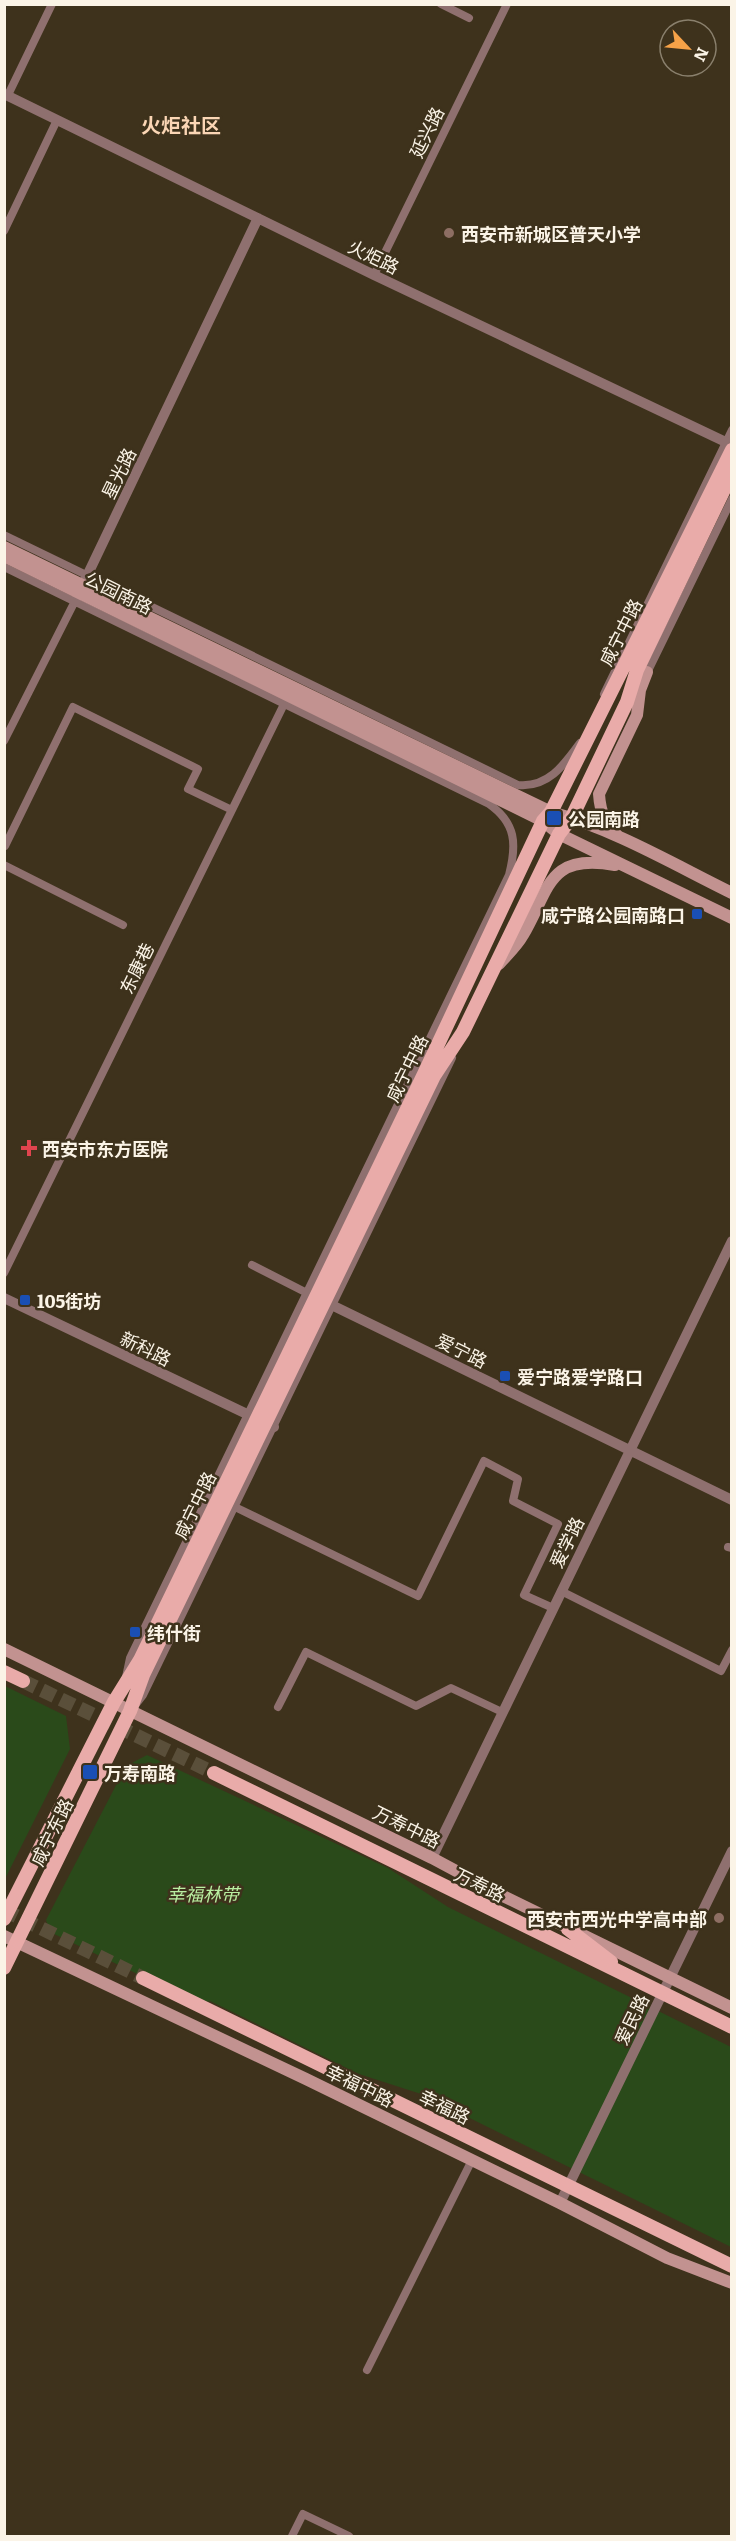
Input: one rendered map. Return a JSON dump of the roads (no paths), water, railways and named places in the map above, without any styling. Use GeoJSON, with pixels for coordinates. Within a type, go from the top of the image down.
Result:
{"type":"FeatureCollection","features":[{"type":"Feature","properties":{"kind":"main road","name":"咸宁中路"},"geometry":{"type":"LineString","coordinates":[[321,1299],[523,862],[730,446]]}},
{"type":"Feature","properties":{"kind":"main road","name":"咸宁中路"},"geometry":{"type":"LineString","coordinates":[[114,1702],[140,1660],[434,1076],[463,1032],[559,834],[572,817],[627,702],[637,670],[732,473]]}},
{"type":"Feature","properties":{"kind":"main road","name":"公园南路"},"geometry":{"type":"LineString","coordinates":[[4,547],[81,589],[547,816],[572,817],[732,893]]}},
{"type":"Feature","properties":{"kind":"main road","name":"公园南路"},"geometry":{"type":"LineString","coordinates":[[4,556],[81,589]]}},
{"type":"Feature","properties":{"kind":"main road"},"geometry":{"type":"LineString","coordinates":[[624,840],[608,826],[602,812],[599,794],[638,715],[640,690],[647,672]]}},
{"type":"Feature","properties":{"kind":"main road","name":"公园南路"},"geometry":{"type":"LineString","coordinates":[[547,816],[559,834],[732,918]]}},
{"type":"Feature","properties":{"kind":"main road"},"geometry":{"type":"LineString","coordinates":[[491,974],[520,940],[549,884],[559,871],[586,863],[630,868]]}},
{"type":"Feature","properties":{"kind":"main road","name":"咸宁中路"},"geometry":{"type":"LineString","coordinates":[[130,1711],[143,1675],[261,1421]]}},
{"type":"Feature","properties":{"kind":"main road"},"geometry":{"type":"LineString","coordinates":[[4,1649],[130,1711]]}},
{"type":"Feature","properties":{"kind":"main road"},"geometry":{"type":"LineString","coordinates":[[4,1672],[23,1681]]}},
{"type":"Feature","properties":{"kind":"main road","name":"咸宁东路"},"geometry":{"type":"LineString","coordinates":[[4,1919],[114,1702]]}},
{"type":"Feature","properties":{"kind":"main road","name":"万寿中路"},"geometry":{"type":"LineString","coordinates":[[130,1711],[432,1857],[568,1929],[732,2008]]}},
{"type":"Feature","properties":{"kind":"main road","name":"咸宁东路"},"geometry":{"type":"LineString","coordinates":[[4,1968],[11,1939],[130,1711]]}},
{"type":"Feature","properties":{"kind":"main road","name":"万寿路"},"geometry":{"type":"LineString","coordinates":[[214,1773],[732,2027]]}},
{"type":"Feature","properties":{"kind":"main road"},"geometry":{"type":"LineString","coordinates":[[568,1929],[634,1980]]}},
{"type":"Feature","properties":{"kind":"main road","name":"幸福中路"},"geometry":{"type":"LineString","coordinates":[[11,1939],[560,2202],[666,2258],[732,2283]]}},
{"type":"Feature","properties":{"kind":"main road","name":"幸福路"},"geometry":{"type":"LineString","coordinates":[[143,1978],[732,2266]]}},
{"type":"Feature","properties":{"kind":"street"},"geometry":{"type":"LineString","coordinates":[[6,94],[52,4]]}},
{"type":"Feature","properties":{"kind":"street"},"geometry":{"type":"LineString","coordinates":[[441,4],[469,18]]}},
{"type":"Feature","properties":{"kind":"street","name":"延兴路"},"geometry":{"type":"LineString","coordinates":[[374,275],[507,4]]}},
{"type":"Feature","properties":{"kind":"street","name":"火炬路"},"geometry":{"type":"LineString","coordinates":[[6,94],[374,275],[730,446]]}},
{"type":"Feature","properties":{"kind":"street"},"geometry":{"type":"LineString","coordinates":[[4,231],[57,120]]}},
{"type":"Feature","properties":{"kind":"street","name":"星光路"},"geometry":{"type":"LineString","coordinates":[[4,741],[81,589],[258,218]]}},
{"type":"Feature","properties":{"kind":"street"},"geometry":{"type":"LineString","coordinates":[[730,446],[732,430]]}},
{"type":"Feature","properties":{"kind":"street"},"geometry":{"type":"LineString","coordinates":[[627,702],[647,672],[732,499]]}},
{"type":"Feature","properties":{"kind":"street"},"geometry":{"type":"LineString","coordinates":[[4,535],[81,589],[290,691],[518,785],[535,784],[552,776],[565,764],[591,729]]}},
{"type":"Feature","properties":{"kind":"street"},"geometry":{"type":"LineString","coordinates":[[4,567],[81,589]]}},
{"type":"Feature","properties":{"kind":"street"},"geometry":{"type":"LineString","coordinates":[[130,1711],[143,1695],[235,1507],[261,1421],[321,1299],[509,875],[513,853],[512,833],[504,816],[497,809],[290,691]]}},
{"type":"Feature","properties":{"kind":"street","name":"东康巷"},"geometry":{"type":"LineString","coordinates":[[4,1273],[290,691]]}},
{"type":"Feature","properties":{"kind":"street"},"geometry":{"type":"LineString","coordinates":[[5,846],[73,707],[198,769],[188,789],[232,810]]}},
{"type":"Feature","properties":{"kind":"street"},"geometry":{"type":"LineString","coordinates":[[509,875],[523,862]]}},
{"type":"Feature","properties":{"kind":"street"},"geometry":{"type":"LineString","coordinates":[[4,865],[123,925]]}},
{"type":"Feature","properties":{"kind":"street","name":"爱学路"},"geometry":{"type":"LineString","coordinates":[[432,1857],[732,1241]]}},
{"type":"Feature","properties":{"kind":"street"},"geometry":{"type":"LineString","coordinates":[[252,1265],[321,1299]]}},
{"type":"Feature","properties":{"kind":"street","name":"新科路"},"geometry":{"type":"LineString","coordinates":[[4,1298],[261,1421]]}},
{"type":"Feature","properties":{"kind":"street","name":"爱宁路"},"geometry":{"type":"LineString","coordinates":[[321,1299],[732,1500]]}},
{"type":"Feature","properties":{"kind":"street"},"geometry":{"type":"LineString","coordinates":[[235,1507],[418,1596],[484,1461],[518,1479],[513,1501],[558,1524],[524,1595],[553,1608]]}},
{"type":"Feature","properties":{"kind":"street"},"geometry":{"type":"LineString","coordinates":[[561,1592],[721,1671],[732,1650]]}},
{"type":"Feature","properties":{"kind":"street"},"geometry":{"type":"LineString","coordinates":[[279,1707],[306,1652],[416,1706],[451,1688],[502,1712]]}},
{"type":"Feature","properties":{"kind":"street","name":"爱民路"},"geometry":{"type":"LineString","coordinates":[[560,2202],[732,1851]]}},
{"type":"Feature","properties":{"kind":"street"},"geometry":{"type":"LineString","coordinates":[[367,2370],[472,2160]]}},
{"type":"Feature","properties":{"kind":"street"},"geometry":{"type":"LineString","coordinates":[[292,2536],[303,2514],[349,2536]]}},
{"type":"Feature","properties":{"kind":"tunnel"},"geometry":{"type":"LineString","coordinates":[[23,1681],[214,1773]]}},
{"type":"Feature","properties":{"kind":"tunnel"},"geometry":{"type":"LineString","coordinates":[[4,1910],[143,1978]]}},
{"type":"Feature","properties":{"kind":"place","name":"西安市新城区普天小学"},"geometry":{"type":"Point","coordinates":[449,233]}},
{"type":"Feature","properties":{"kind":"place","name":"公园南路"},"geometry":{"type":"Point","coordinates":[554,818]}},
{"type":"Feature","properties":{"kind":"place","name":"咸宁路公园南路口"},"geometry":{"type":"Point","coordinates":[697,914]}},
{"type":"Feature","properties":{"kind":"place","name":"西安市东方医院"},"geometry":{"type":"Point","coordinates":[29,1148]}},
{"type":"Feature","properties":{"kind":"place","name":"105街坊"},"geometry":{"type":"Point","coordinates":[25,1300]}},
{"type":"Feature","properties":{"kind":"place","name":"爱宁路爱学路口"},"geometry":{"type":"Point","coordinates":[505,1376]}},
{"type":"Feature","properties":{"kind":"place","name":"纬什街"},"geometry":{"type":"Point","coordinates":[135,1632]}},
{"type":"Feature","properties":{"kind":"place","name":"万寿南路"},"geometry":{"type":"Point","coordinates":[90,1772]}},
{"type":"Feature","properties":{"kind":"place","name":"西安市西光中学高中部"},"geometry":{"type":"Point","coordinates":[719,1918]}},
{"type":"Feature","properties":{"kind":"district","name":"火炬社区"},"geometry":{"type":"Point","coordinates":[181,124]}},
{"type":"Feature","properties":{"kind":"park label","name":"幸福林带"},"geometry":{"type":"Point","coordinates":[203,1893]}}]}
